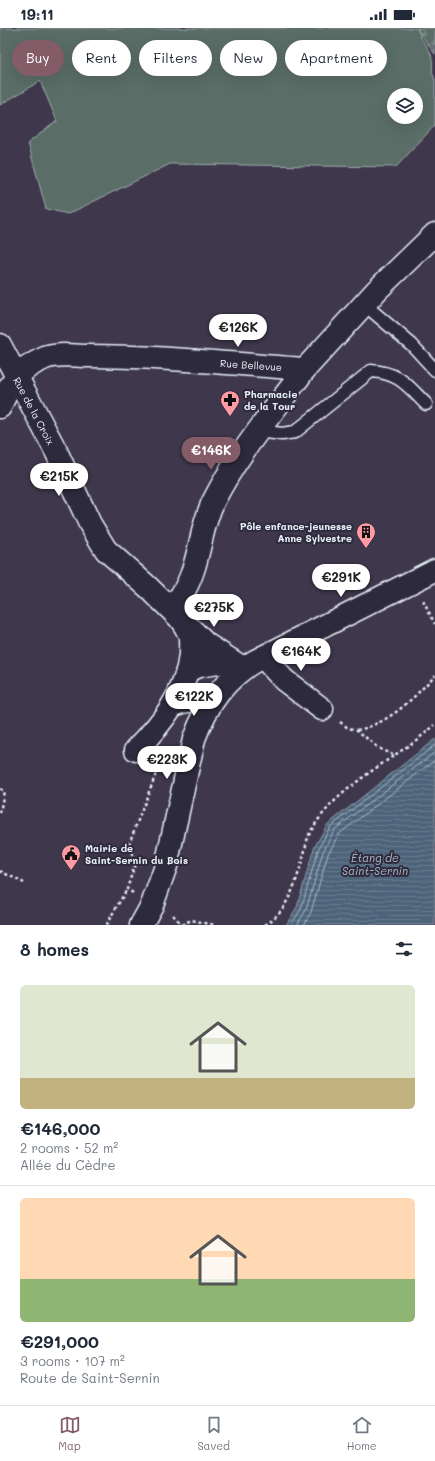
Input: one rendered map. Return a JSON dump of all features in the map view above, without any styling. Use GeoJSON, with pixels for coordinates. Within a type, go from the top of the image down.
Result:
{"type":"FeatureCollection","features":[{"type":"Feature","properties":{"kind":"street"},"geometry":{"type":"LineString","coordinates":[[136,750],[154,732],[174,705],[183,685],[187,671],[190,646],[189,634],[176,614],[199,550],[204,523],[212,503],[226,478],[258,431],[305,369],[364,304],[435,234]]}},
{"type":"Feature","properties":{"kind":"street","name":"Rue de la Croix"},"geometry":{"type":"LineString","coordinates":[[0,345],[56,451],[98,539],[114,559],[176,614],[206,644],[237,664]]}},
{"type":"Feature","properties":{"kind":"street","name":"Rue Bellevue"},"geometry":{"type":"LineString","coordinates":[[16,376],[24,368],[47,357],[63,355],[131,356],[305,369]]}},
{"type":"Feature","properties":{"kind":"street"},"geometry":{"type":"LineString","coordinates":[[0,407],[16,376]]}},
{"type":"Feature","properties":{"kind":"street"},"geometry":{"type":"LineString","coordinates":[[187,671],[198,666],[237,664],[263,657],[435,570]]}},
{"type":"Feature","properties":{"kind":"street"},"geometry":{"type":"LineString","coordinates":[[263,657],[284,680],[322,709]]}},
{"type":"Feature","properties":{"kind":"street"},"geometry":{"type":"LineString","coordinates":[[141,925],[152,905],[166,866],[190,750],[200,722],[237,664]]}},
{"type":"Feature","properties":{"kind":"street"},"geometry":{"type":"LineString","coordinates":[[174,705],[185,701],[199,699],[212,701]]}},
{"type":"Feature","properties":{"kind":"lane"},"geometry":{"type":"LineString","coordinates":[[364,304],[412,345],[435,370]]}},
{"type":"Feature","properties":{"kind":"lane"},"geometry":{"type":"LineString","coordinates":[[258,431],[282,434],[295,432],[371,371],[384,372],[399,377],[426,404]]}},
{"type":"Feature","properties":{"kind":"path"},"geometry":{"type":"LineString","coordinates":[[393,755],[378,748],[358,730],[371,727],[384,720],[422,689],[435,675]]}},
{"type":"Feature","properties":{"kind":"path"},"geometry":{"type":"LineString","coordinates":[[265,925],[274,920],[286,905],[303,858],[310,832],[319,820],[354,784],[393,755],[416,742],[435,725]]}},
{"type":"Feature","properties":{"kind":"path"},"geometry":{"type":"LineString","coordinates":[[135,864],[129,844],[162,756]]}},
{"type":"Feature","properties":{"kind":"path"},"geometry":{"type":"LineString","coordinates":[[0,789],[4,790],[0,813]]}},
{"type":"Feature","properties":{"kind":"path"},"geometry":{"type":"LineString","coordinates":[[0,871],[24,883]]}},
{"type":"Feature","properties":{"kind":"path"},"geometry":{"type":"LineString","coordinates":[[106,925],[128,889]]}},
{"type":"Feature","properties":{"kind":"path"},"geometry":{"type":"LineString","coordinates":[[182,925],[191,920],[215,925]]}},
{"type":"Feature","properties":{"kind":"green space"},"geometry":{"type":"Polygon","coordinates":[[[0,28],[417,28],[432,58],[432,72],[435,80],[435,125],[396,167],[170,164],[68,214],[46,209],[28,143],[57,121],[40,81],[0,105],[0,28]]]}},
{"type":"Feature","properties":{"kind":"green space"},"geometry":{"type":"Polygon","coordinates":[[[417,28],[435,28],[435,54],[418,30],[417,28]]]}},
{"type":"Feature","properties":{"kind":"water","name":"Étang de Saint-Sernin"},"geometry":{"type":"Polygon","coordinates":[[[435,739],[435,925],[286,925],[297,907],[314,848],[327,825],[435,739]]]}},
{"type":"Feature","properties":{"kind":"place","name":"Pharmacie de la Tour"},"geometry":{"type":"Point","coordinates":[230,417]}},
{"type":"Feature","properties":{"kind":"place","name":"Pôle enfance-jeunesse Anne Sylvestre"},"geometry":{"type":"Point","coordinates":[366,549]}},
{"type":"Feature","properties":{"kind":"place","name":"Mairie de Saint-Sernin du Bois"},"geometry":{"type":"Point","coordinates":[71,871]}}]}
